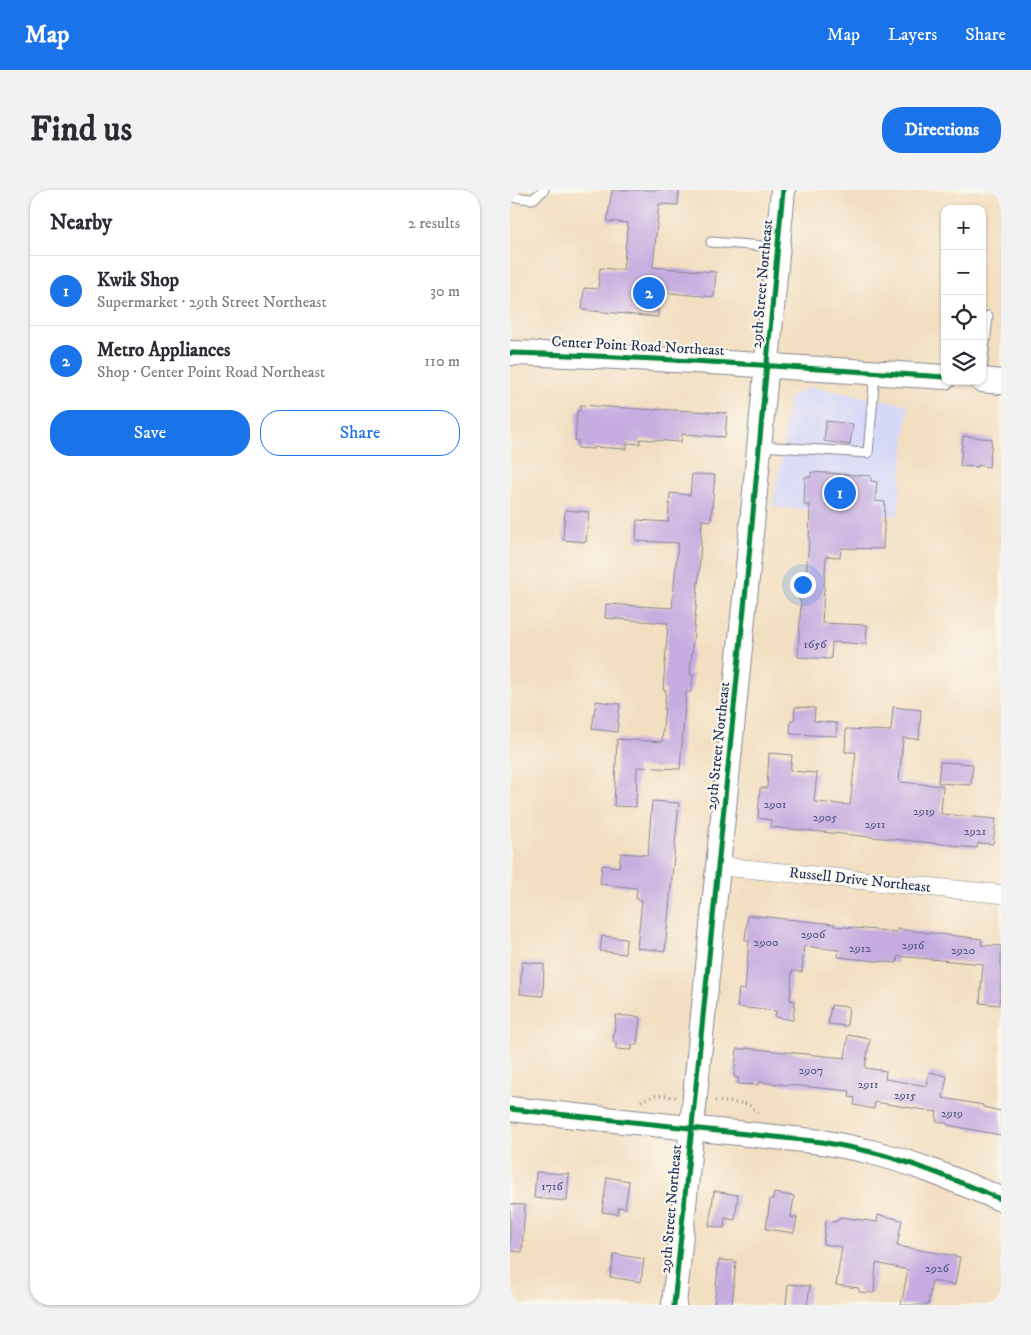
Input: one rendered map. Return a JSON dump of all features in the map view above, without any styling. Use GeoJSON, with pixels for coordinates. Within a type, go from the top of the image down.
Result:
{"type":"FeatureCollection","features":[{"type":"Feature","properties":{"kind":"main road","name":"29th Street Northeast"},"geometry":{"type":"LineString","coordinates":[[674,1305],[719,866],[783,190]]}},
{"type":"Feature","properties":{"kind":"main road","name":"Center Point Road Northeast"},"geometry":{"type":"LineString","coordinates":[[510,353],[767,365],[941,378]]}},
{"type":"Feature","properties":{"kind":"main road"},"geometry":{"type":"LineString","coordinates":[[986,380],[1001,382]]}},
{"type":"Feature","properties":{"kind":"main road"},"geometry":{"type":"LineString","coordinates":[[510,1109],[822,1142],[871,1152],[934,1173],[1001,1199]]}},
{"type":"Feature","properties":{"kind":"street","name":"Russell Drive Northeast"},"geometry":{"type":"LineString","coordinates":[[719,866],[1001,894]]}},
{"type":"Feature","properties":{"kind":"lane"},"geometry":{"type":"LineString","coordinates":[[510,197],[533,199],[544,190]]}},
{"type":"Feature","properties":{"kind":"lane"},"geometry":{"type":"LineString","coordinates":[[711,242],[778,247]]}},
{"type":"Feature","properties":{"kind":"lane"},"geometry":{"type":"LineString","coordinates":[[985,340],[988,316]]}},
{"type":"Feature","properties":{"kind":"lane"},"geometry":{"type":"LineString","coordinates":[[760,446],[868,453],[875,373]]}},
{"type":"Feature","properties":{"kind":"shaded area"},"geometry":{"type":"Polygon","coordinates":[[[810,387],[908,405],[898,516],[772,507],[782,457],[788,401],[791,396],[810,387]]]}},
{"type":"Feature","properties":{"kind":"building"},"geometry":{"type":"Polygon","coordinates":[[[612,190],[679,190],[678,205],[659,204],[653,267],[716,272],[714,297],[659,292],[658,317],[582,310],[584,288],[598,289],[600,268],[623,270],[628,223],[607,221],[612,190]]]}},
{"type":"Feature","properties":{"kind":"building"},"geometry":{"type":"Polygon","coordinates":[[[580,405],[727,413],[725,437],[682,434],[681,442],[640,439],[640,444],[627,443],[627,449],[578,448],[578,441],[575,441],[577,411],[580,411],[580,405]]]}},
{"type":"Feature","properties":{"kind":"building"},"geometry":{"type":"Polygon","coordinates":[[[826,421],[853,424],[850,445],[824,441],[826,421]]]}},
{"type":"Feature","properties":{"kind":"building"},"geometry":{"type":"Polygon","coordinates":[[[963,436],[992,439],[989,467],[978,465],[978,467],[960,466],[963,436]]]}},
{"type":"Feature","properties":{"kind":"building"},"geometry":{"type":"Polygon","coordinates":[[[811,472],[871,476],[871,481],[877,482],[875,501],[885,502],[883,549],[841,548],[840,557],[826,556],[822,623],[867,625],[866,644],[832,642],[831,659],[798,657],[800,586],[804,586],[804,576],[806,576],[809,540],[810,505],[804,505],[805,477],[811,477],[811,472]]]}},
{"type":"Feature","properties":{"kind":"building"},"geometry":{"type":"Polygon","coordinates":[[[692,474],[715,475],[711,521],[702,520],[690,674],[693,675],[691,692],[686,692],[680,769],[637,767],[636,807],[614,806],[617,739],[662,742],[666,690],[663,690],[668,623],[605,618],[606,604],[672,608],[678,543],[636,541],[637,520],[668,522],[670,493],[690,495],[692,474]]]}},
{"type":"Feature","properties":{"kind":"building"},"geometry":{"type":"Polygon","coordinates":[[[565,510],[589,512],[586,542],[563,540],[565,510]]]}},
{"type":"Feature","properties":{"kind":"building"},"geometry":{"type":"Polygon","coordinates":[[[596,701],[620,704],[617,732],[592,729],[596,701]]]}},
{"type":"Feature","properties":{"kind":"building"},"geometry":{"type":"Polygon","coordinates":[[[795,707],[815,708],[814,721],[837,723],[836,736],[790,734],[791,720],[794,720],[795,707]]]}},
{"type":"Feature","properties":{"kind":"building"},"geometry":{"type":"Polygon","coordinates":[[[893,707],[921,710],[919,739],[903,738],[899,782],[943,786],[941,814],[996,819],[993,844],[978,843],[977,848],[771,827],[771,820],[758,818],[760,788],[767,788],[769,753],[792,755],[790,771],[817,773],[814,802],[850,805],[856,752],[845,752],[846,729],[891,731],[893,707]]]}},
{"type":"Feature","properties":{"kind":"building"},"geometry":{"type":"Polygon","coordinates":[[[940,762],[973,764],[971,785],[938,783],[940,762]]]}},
{"type":"Feature","properties":{"kind":"building"},"geometry":{"type":"Polygon","coordinates":[[[652,801],[679,803],[665,951],[637,948],[642,900],[636,899],[637,888],[600,884],[602,865],[619,867],[621,853],[648,855],[652,801]]]}},
{"type":"Feature","properties":{"kind":"building"},"geometry":{"type":"Polygon","coordinates":[[[748,915],[834,924],[834,926],[897,932],[897,929],[982,939],[981,945],[1001,946],[999,1005],[980,1003],[983,964],[898,956],[897,963],[838,957],[839,950],[804,946],[802,972],[792,971],[790,1000],[795,1001],[793,1020],[775,1017],[776,1011],[737,1007],[739,989],[745,990],[749,941],[745,940],[748,915]]]}},
{"type":"Feature","properties":{"kind":"building"},"geometry":{"type":"Polygon","coordinates":[[[602,936],[626,939],[625,954],[600,951],[602,936]]]}},
{"type":"Feature","properties":{"kind":"building"},"geometry":{"type":"Polygon","coordinates":[[[522,962],[544,964],[543,996],[520,994],[522,962]]]}},
{"type":"Feature","properties":{"kind":"building"},"geometry":{"type":"Polygon","coordinates":[[[831,1005],[849,1007],[847,1026],[828,1024],[831,1005]]]}},
{"type":"Feature","properties":{"kind":"building"},"geometry":{"type":"Polygon","coordinates":[[[616,1015],[640,1017],[637,1045],[632,1045],[632,1050],[616,1049],[616,1042],[613,1042],[616,1015]]]}},
{"type":"Feature","properties":{"kind":"building"},"geometry":{"type":"Polygon","coordinates":[[[848,1035],[870,1039],[865,1068],[886,1071],[885,1079],[927,1086],[929,1072],[947,1076],[943,1098],[983,1105],[983,1107],[1001,1111],[1001,1135],[947,1125],[947,1123],[936,1121],[937,1112],[875,1102],[874,1109],[854,1105],[855,1098],[849,1097],[850,1091],[758,1082],[758,1085],[738,1084],[738,1078],[734,1077],[737,1049],[746,1048],[845,1058],[848,1035]]]}},
{"type":"Feature","properties":{"kind":"building"},"geometry":{"type":"Polygon","coordinates":[[[536,1172],[569,1174],[567,1201],[534,1198],[536,1172]]]}},
{"type":"Feature","properties":{"kind":"building"},"geometry":{"type":"Polygon","coordinates":[[[607,1177],[629,1181],[625,1208],[618,1207],[618,1214],[602,1212],[607,1177]]]}},
{"type":"Feature","properties":{"kind":"building"},"geometry":{"type":"Polygon","coordinates":[[[714,1191],[738,1195],[735,1220],[725,1218],[724,1228],[709,1226],[714,1191]]]}},
{"type":"Feature","properties":{"kind":"building"},"geometry":{"type":"Polygon","coordinates":[[[774,1193],[794,1196],[791,1217],[797,1218],[794,1233],[766,1229],[770,1199],[773,1199],[774,1193]]]}},
{"type":"Feature","properties":{"kind":"building"},"geometry":{"type":"Polygon","coordinates":[[[510,1204],[525,1205],[522,1252],[510,1251],[510,1204]]]}},
{"type":"Feature","properties":{"kind":"building"},"geometry":{"type":"Polygon","coordinates":[[[878,1215],[902,1220],[897,1246],[960,1257],[955,1285],[932,1281],[928,1305],[901,1305],[908,1270],[876,1263],[874,1293],[859,1292],[859,1288],[836,1285],[842,1247],[823,1244],[826,1221],[836,1222],[840,1217],[877,1222],[878,1215]]]}},
{"type":"Feature","properties":{"kind":"building"},"geometry":{"type":"Polygon","coordinates":[[[614,1254],[644,1259],[641,1282],[610,1277],[614,1254]]]}},
{"type":"Feature","properties":{"kind":"building"},"geometry":{"type":"Polygon","coordinates":[[[719,1260],[736,1261],[732,1305],[714,1305],[719,1260]]]}},
{"type":"Feature","properties":{"kind":"building"},"geometry":{"type":"Polygon","coordinates":[[[788,1284],[810,1286],[807,1305],[786,1305],[788,1284]]]}},
{"type":"Feature","properties":{"kind":"cycle path"},"geometry":{"type":"LineString","coordinates":[[674,1305],[747,578],[783,190]]}},
{"type":"Feature","properties":{"kind":"cycle path"},"geometry":{"type":"LineString","coordinates":[[510,353],[673,360],[941,377]]}},
{"type":"Feature","properties":{"kind":"cycle path"},"geometry":{"type":"LineString","coordinates":[[510,1109],[822,1142],[888,1156],[937,1173],[1001,1199]]}},
{"type":"Feature","properties":{"kind":"place","name":"Metro Appliances"},"geometry":{"type":"Point","coordinates":[649,293]}},
{"type":"Feature","properties":{"kind":"place","name":"Kwik Shop"},"geometry":{"type":"Point","coordinates":[840,493]}}]}
